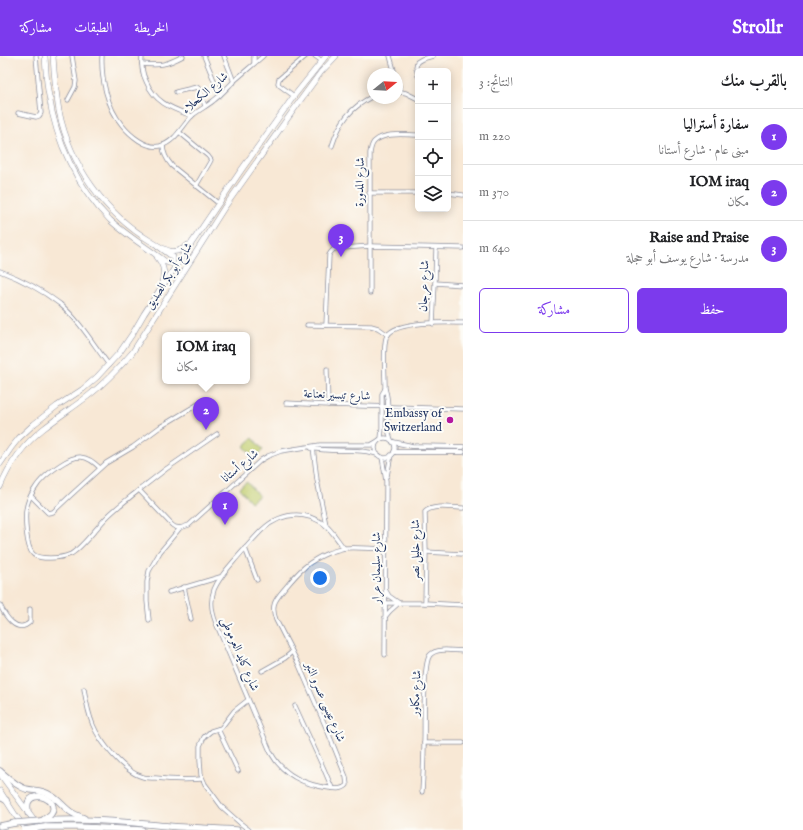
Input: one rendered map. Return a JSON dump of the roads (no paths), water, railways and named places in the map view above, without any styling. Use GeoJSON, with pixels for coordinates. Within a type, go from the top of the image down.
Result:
{"type":"FeatureCollection","features":[{"type":"Feature","properties":{"kind":"highway"},"geometry":{"type":"LineString","coordinates":[[0,772],[21,787],[50,794],[72,813],[88,820]]}},
{"type":"Feature","properties":{"kind":"highway"},"geometry":{"type":"LineString","coordinates":[[0,797],[6,800]]}},
{"type":"Feature","properties":{"kind":"highway"},"geometry":{"type":"LineString","coordinates":[[28,813],[28,806],[31,800],[38,797],[46,798],[52,804],[53,810],[50,815],[41,820]]}},
{"type":"Feature","properties":{"kind":"highway"},"geometry":{"type":"LineString","coordinates":[[0,826],[41,820],[88,820],[236,830]]}},
{"type":"Feature","properties":{"kind":"highway"},"geometry":{"type":"LineString","coordinates":[[26,830],[78,827],[142,830]]}},
{"type":"Feature","properties":{"kind":"highway"},"geometry":{"type":"LineString","coordinates":[[78,827],[89,830]]}},
{"type":"Feature","properties":{"kind":"main road"},"geometry":{"type":"LineString","coordinates":[[45,56],[50,106],[58,133],[75,173],[83,187],[97,206],[111,221],[170,263],[173,261],[172,256],[129,227],[115,214],[88,181],[80,167],[69,141],[60,112],[56,92],[53,56]]}},
{"type":"Feature","properties":{"kind":"main road","name":"شارع أبو بكر الصديق"},"geometry":{"type":"LineString","coordinates":[[0,464],[19,438],[57,406],[96,378],[125,346],[144,314],[218,203],[294,96],[326,56]]}},
{"type":"Feature","properties":{"kind":"main road","name":"شارع أبو بكر الصديق"},"geometry":{"type":"LineString","coordinates":[[0,487],[12,464],[24,447],[44,428],[104,383],[116,372],[132,353],[224,208],[321,72],[336,56]]}},
{"type":"Feature","properties":{"kind":"main road"},"geometry":{"type":"LineString","coordinates":[[158,246],[171,252],[185,248],[193,241]]}},
{"type":"Feature","properties":{"kind":"main road"},"geometry":{"type":"LineString","coordinates":[[154,253],[164,269],[159,291]]}},
{"type":"Feature","properties":{"kind":"main road"},"geometry":{"type":"LineString","coordinates":[[0,772],[28,813],[43,829]]}},
{"type":"Feature","properties":{"kind":"main road"},"geometry":{"type":"LineString","coordinates":[[0,791],[26,830]]}},
{"type":"Feature","properties":{"kind":"street"},"geometry":{"type":"LineString","coordinates":[[18,113],[36,117],[41,113],[36,56]]}},
{"type":"Feature","properties":{"kind":"street"},"geometry":{"type":"LineString","coordinates":[[68,100],[75,87],[76,81],[72,56]]}},
{"type":"Feature","properties":{"kind":"street"},"geometry":{"type":"LineString","coordinates":[[102,56],[105,89],[109,102],[117,118],[126,130],[141,141],[153,146],[163,145],[164,154],[168,162],[218,203]]}},
{"type":"Feature","properties":{"kind":"street"},"geometry":{"type":"LineString","coordinates":[[142,56],[144,76],[147,85],[154,96],[168,106],[192,116]]}},
{"type":"Feature","properties":{"kind":"street"},"geometry":{"type":"LineString","coordinates":[[142,64],[160,65],[183,56]]}},
{"type":"Feature","properties":{"kind":"street"},"geometry":{"type":"LineString","coordinates":[[204,56],[220,95]]}},
{"type":"Feature","properties":{"kind":"street"},"geometry":{"type":"LineString","coordinates":[[224,56],[234,82]]}},
{"type":"Feature","properties":{"kind":"street"},"geometry":{"type":"LineString","coordinates":[[254,56],[254,64]]}},
{"type":"Feature","properties":{"kind":"street","name":"شارع الكحلاء"},"geometry":{"type":"LineString","coordinates":[[163,145],[179,132],[192,116],[213,101],[263,56]]}},
{"type":"Feature","properties":{"kind":"street"},"geometry":{"type":"LineString","coordinates":[[294,96],[279,85],[278,81],[306,56]]}},
{"type":"Feature","properties":{"kind":"street"},"geometry":{"type":"LineString","coordinates":[[314,56],[322,61]]}},
{"type":"Feature","properties":{"kind":"street"},"geometry":{"type":"LineString","coordinates":[[390,56],[394,68]]}},
{"type":"Feature","properties":{"kind":"street"},"geometry":{"type":"LineString","coordinates":[[416,68],[417,62],[433,56]]}},
{"type":"Feature","properties":{"kind":"street"},"geometry":{"type":"LineString","coordinates":[[176,92],[197,87],[205,106]]}},
{"type":"Feature","properties":{"kind":"street"},"geometry":{"type":"LineString","coordinates":[[403,93],[415,98]]}},
{"type":"Feature","properties":{"kind":"street"},"geometry":{"type":"LineString","coordinates":[[332,146],[340,125],[346,116],[367,100]]}},
{"type":"Feature","properties":{"kind":"street"},"geometry":{"type":"LineString","coordinates":[[179,132],[211,160],[196,186]]}},
{"type":"Feature","properties":{"kind":"street","name":"شارع المدورة"},"geometry":{"type":"LineString","coordinates":[[370,292],[371,246],[369,193],[371,147],[375,141],[385,136],[415,135]]}},
{"type":"Feature","properties":{"kind":"street"},"geometry":{"type":"LineString","coordinates":[[369,193],[415,193]]}},
{"type":"Feature","properties":{"kind":"street"},"geometry":{"type":"LineString","coordinates":[[451,193],[463,195]]}},
{"type":"Feature","properties":{"kind":"street"},"geometry":{"type":"LineString","coordinates":[[326,325],[330,253],[336,248],[371,246],[463,248]]}},
{"type":"Feature","properties":{"kind":"street","name":"شارع عرجان"},"geometry":{"type":"LineString","coordinates":[[433,324],[436,248]]}},
{"type":"Feature","properties":{"kind":"street"},"geometry":{"type":"LineString","coordinates":[[0,271],[32,286],[60,305],[80,326],[109,365]]}},
{"type":"Feature","properties":{"kind":"street"},"geometry":{"type":"LineString","coordinates":[[435,283],[463,285]]}},
{"type":"Feature","properties":{"kind":"street"},"geometry":{"type":"LineString","coordinates":[[384,390],[387,394],[388,427],[394,445],[393,453],[389,457],[380,456],[376,452],[375,448],[382,428],[382,394],[384,390],[386,337],[402,327],[421,324],[463,323]]}},
{"type":"Feature","properties":{"kind":"street"},"geometry":{"type":"LineString","coordinates":[[307,325],[371,326],[378,328],[388,335]]}},
{"type":"Feature","properties":{"kind":"street"},"geometry":{"type":"LineString","coordinates":[[327,369],[328,405]]}},
{"type":"Feature","properties":{"kind":"street"},"geometry":{"type":"LineString","coordinates":[[31,496],[47,512],[52,513],[100,468],[134,448],[160,428],[200,403]]}},
{"type":"Feature","properties":{"kind":"street","name":"شارع تيسير نعناعة"},"geometry":{"type":"LineString","coordinates":[[286,403],[463,409]]}},
{"type":"Feature","properties":{"kind":"street"},"geometry":{"type":"LineString","coordinates":[[100,468],[94,462],[85,458],[75,457],[43,478],[34,489],[28,504],[26,515],[30,550],[34,555],[40,558],[58,558],[75,551],[108,516],[139,490],[218,434]]}},
{"type":"Feature","properties":{"kind":"street"},"geometry":{"type":"LineString","coordinates":[[379,440],[387,438],[392,441],[412,446],[463,447]]}},
{"type":"Feature","properties":{"kind":"street","name":"شارع أستانا"},"geometry":{"type":"LineString","coordinates":[[149,620],[147,582],[149,571],[160,552],[180,528],[189,525],[237,480],[265,457],[281,451],[311,448],[320,445],[371,445],[379,440]]}},
{"type":"Feature","properties":{"kind":"street"},"geometry":{"type":"LineString","coordinates":[[311,448],[326,525]]}},
{"type":"Feature","properties":{"kind":"street","name":"شارع أستانا"},"geometry":{"type":"LineString","coordinates":[[311,448],[320,450],[365,451],[380,456]]}},
{"type":"Feature","properties":{"kind":"street"},"geometry":{"type":"LineString","coordinates":[[393,453],[463,452]]}},
{"type":"Feature","properties":{"kind":"street","name":"شارع سليمان عرار"},"geometry":{"type":"LineString","coordinates":[[384,655],[386,481],[393,453]]}},
{"type":"Feature","properties":{"kind":"street","name":"شارع سليمان عرار"},"geometry":{"type":"LineString","coordinates":[[380,456],[386,481]]}},
{"type":"Feature","properties":{"kind":"street"},"geometry":{"type":"LineString","coordinates":[[139,490],[172,525],[180,528]]}},
{"type":"Feature","properties":{"kind":"street","name":"شارع خليل نصر"},"geometry":{"type":"LineString","coordinates":[[425,603],[425,512],[426,510],[434,507],[463,508]]}},
{"type":"Feature","properties":{"kind":"street","name":"شارع كايد العرموطي"},"geometry":{"type":"LineString","coordinates":[[332,788],[312,784],[296,778],[285,770],[272,754],[216,623],[212,612],[212,603],[213,592],[220,577],[262,530],[275,520],[286,516],[302,515],[317,520],[326,525],[344,548]]}},
{"type":"Feature","properties":{"kind":"street"},"geometry":{"type":"LineString","coordinates":[[246,548],[257,580]]}},
{"type":"Feature","properties":{"kind":"street"},"geometry":{"type":"LineString","coordinates":[[344,548],[385,549]]}},
{"type":"Feature","properties":{"kind":"street","name":"شارع عيسى عسرو النبر"},"geometry":{"type":"LineString","coordinates":[[332,788],[344,788],[347,785],[347,780],[328,732],[274,614],[274,605],[275,600],[303,567],[317,558],[344,548]]}},
{"type":"Feature","properties":{"kind":"street"},"geometry":{"type":"LineString","coordinates":[[426,552],[463,554]]}},
{"type":"Feature","properties":{"kind":"street"},"geometry":{"type":"LineString","coordinates":[[169,592],[220,577]]}},
{"type":"Feature","properties":{"kind":"street"},"geometry":{"type":"LineString","coordinates":[[184,587],[191,619]]}},
{"type":"Feature","properties":{"kind":"street"},"geometry":{"type":"LineString","coordinates":[[385,590],[389,596],[399,603]]}},
{"type":"Feature","properties":{"kind":"street"},"geometry":{"type":"LineString","coordinates":[[385,603],[463,605]]}},
{"type":"Feature","properties":{"kind":"street"},"geometry":{"type":"LineString","coordinates":[[385,617],[399,603]]}},
{"type":"Feature","properties":{"kind":"street"},"geometry":{"type":"LineString","coordinates":[[0,605],[11,622],[22,626],[26,626],[30,622],[30,609]]}},
{"type":"Feature","properties":{"kind":"street","name":"شارع مكاور"},"geometry":{"type":"LineString","coordinates":[[422,792],[426,671],[428,660],[430,656],[436,652],[463,651]]}},
{"type":"Feature","properties":{"kind":"street"},"geometry":{"type":"LineString","coordinates":[[262,671],[285,658],[292,652]]}},
{"type":"Feature","properties":{"kind":"street"},"geometry":{"type":"LineString","coordinates":[[84,689],[93,726],[115,758],[128,769],[143,777],[202,779]]}},
{"type":"Feature","properties":{"kind":"street"},"geometry":{"type":"LineString","coordinates":[[248,700],[234,711],[223,726],[211,731],[204,737],[200,744],[200,768],[202,779],[222,807],[249,830]]}},
{"type":"Feature","properties":{"kind":"street"},"geometry":{"type":"LineString","coordinates":[[295,706],[332,788]]}},
{"type":"Feature","properties":{"kind":"street"},"geometry":{"type":"LineString","coordinates":[[218,729],[238,771]]}},
{"type":"Feature","properties":{"kind":"street"},"geometry":{"type":"LineString","coordinates":[[424,743],[463,743]]}},
{"type":"Feature","properties":{"kind":"street"},"geometry":{"type":"LineString","coordinates":[[236,830],[240,826],[238,822]]}},
{"type":"Feature","properties":{"kind":"place","name":"Raise and Praise"},"geometry":{"type":"Point","coordinates":[341,257]}},
{"type":"Feature","properties":{"kind":"place","name":"Embassy of Switzerland"},"geometry":{"type":"Point","coordinates":[450,420]}},
{"type":"Feature","properties":{"kind":"place","name":"IOM iraq"},"geometry":{"type":"Point","coordinates":[206,430]}},
{"type":"Feature","properties":{"kind":"place","name":"سفارة أستراليا"},"geometry":{"type":"Point","coordinates":[225,525]}}]}
